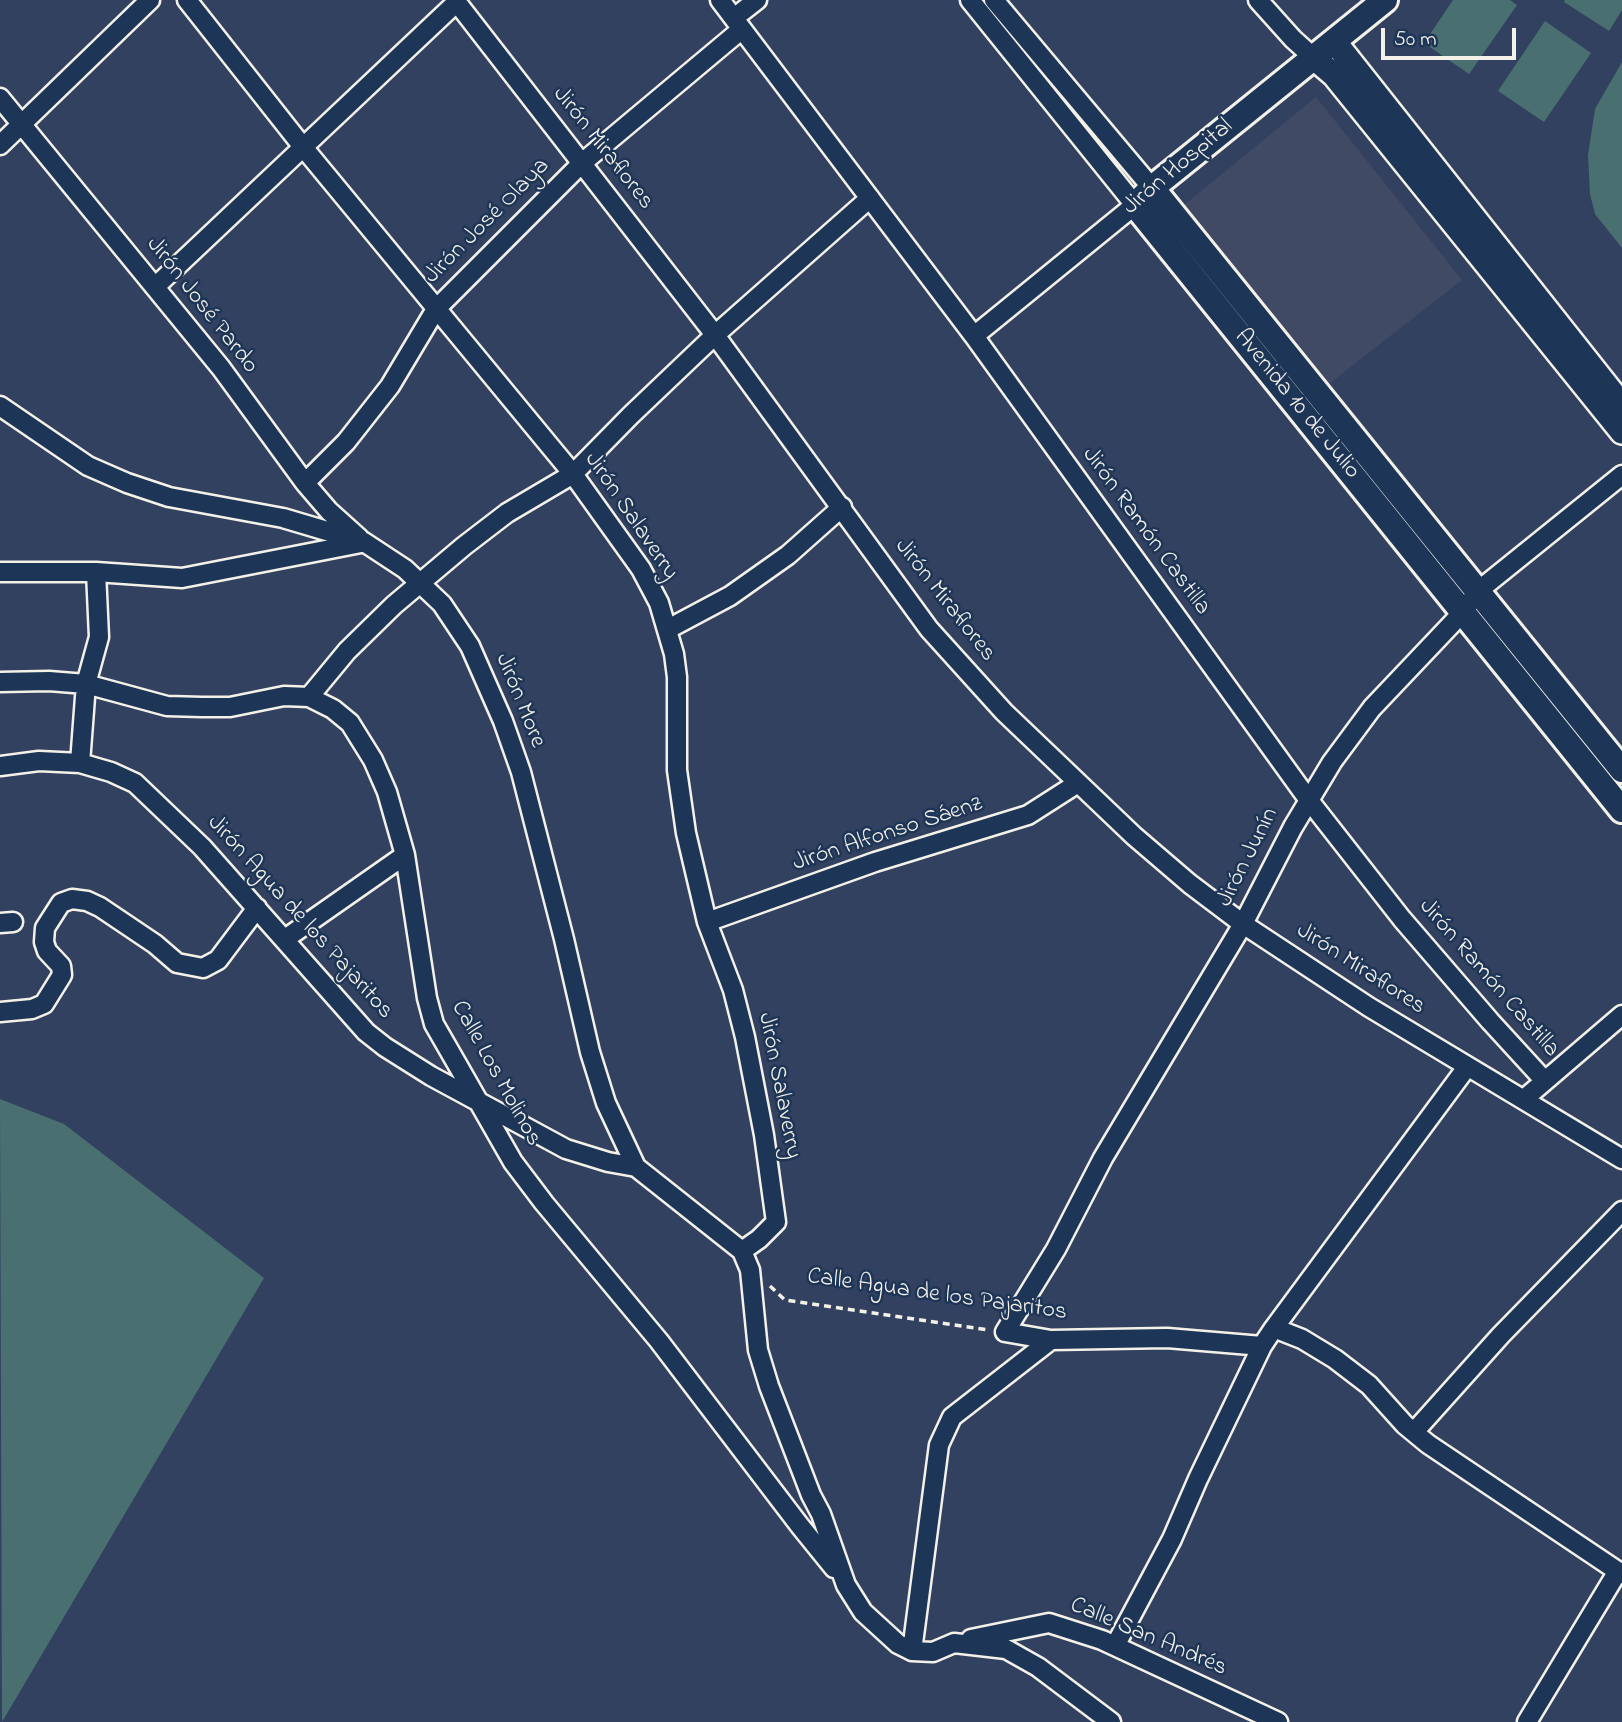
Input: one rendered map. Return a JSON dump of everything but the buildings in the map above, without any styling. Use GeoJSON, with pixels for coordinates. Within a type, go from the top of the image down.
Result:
{"type":"FeatureCollection","features":[{"type":"Feature","properties":{"kind":"highway","name":"Jirón Hospital"},"geometry":{"type":"LineString","coordinates":[[1144,196],[1385,0]]}},
{"type":"Feature","properties":{"kind":"highway","name":"Avenida 10 de Julio"},"geometry":{"type":"LineString","coordinates":[[1144,196],[1478,591],[1622,770]]}},
{"type":"Feature","properties":{"kind":"highway","name":"Avenida 10 de Julio"},"geometry":{"type":"LineString","coordinates":[[1144,196],[1462,612],[1622,809]]}},
{"type":"Feature","properties":{"kind":"main road"},"geometry":{"type":"LineString","coordinates":[[1334,41],[1622,405]]}},
{"type":"Feature","properties":{"kind":"main road"},"geometry":{"type":"LineString","coordinates":[[1314,58],[1334,75],[1622,432]]}},
{"type":"Feature","properties":{"kind":"street"},"geometry":{"type":"LineString","coordinates":[[0,145],[150,0]]}},
{"type":"Feature","properties":{"kind":"street","name":"Jirón Salaverry"},"geometry":{"type":"LineString","coordinates":[[187,0],[303,147],[573,474],[641,569],[659,603],[668,629],[677,677],[677,770],[686,833],[707,922],[733,990],[745,1037],[764,1135],[776,1222],[742,1251]]}},
{"type":"Feature","properties":{"kind":"street","name":"Jirón Ramón Castilla"},"geometry":{"type":"LineString","coordinates":[[720,0],[974,336],[1308,799],[1402,919],[1545,1080]]}},
{"type":"Feature","properties":{"kind":"street","name":"Jirón José Olaya"},"geometry":{"type":"LineString","coordinates":[[305,483],[346,442],[390,386],[436,309],[582,163],[738,24],[757,0]]}},
{"type":"Feature","properties":{"kind":"street","name":"Avenida 10 de Julio"},"geometry":{"type":"LineString","coordinates":[[970,0],[1022,64],[1144,196]]}},
{"type":"Feature","properties":{"kind":"street","name":"Avenida 10 de Julio"},"geometry":{"type":"LineString","coordinates":[[994,0],[1038,51],[1144,196]]}},
{"type":"Feature","properties":{"kind":"street"},"geometry":{"type":"LineString","coordinates":[[1258,0],[1314,58]]}},
{"type":"Feature","properties":{"kind":"street"},"geometry":{"type":"LineString","coordinates":[[156,286],[456,1]]}},
{"type":"Feature","properties":{"kind":"street","name":"Jirón Miraflores"},"geometry":{"type":"LineString","coordinates":[[456,1],[715,335],[929,629],[1004,712],[1190,884],[1243,924],[1369,1007],[1524,1099]]}},
{"type":"Feature","properties":{"kind":"street"},"geometry":{"type":"LineString","coordinates":[[995,30],[1009,18]]}},
{"type":"Feature","properties":{"kind":"street"},"geometry":{"type":"LineString","coordinates":[[1022,64],[1038,51]]}},
{"type":"Feature","properties":{"kind":"street","name":"Jirón José Pardo"},"geometry":{"type":"LineString","coordinates":[[0,98],[221,368],[305,483],[329,511],[364,542]]}},
{"type":"Feature","properties":{"kind":"street","name":"Jirón Hospital"},"geometry":{"type":"LineString","coordinates":[[974,336],[1144,196]]}},
{"type":"Feature","properties":{"kind":"street"},"geometry":{"type":"LineString","coordinates":[[0,682],[49,681],[86,684],[167,706],[230,707],[284,696],[309,697],[347,651],[394,606],[464,545],[507,513],[573,474],[715,335],[870,198]]}},
{"type":"Feature","properties":{"kind":"street","name":"Jirón More"},"geometry":{"type":"LineString","coordinates":[[0,406],[88,466],[127,483],[169,497],[283,518],[364,542],[405,569],[442,604],[464,636],[503,721],[521,772],[590,1052],[606,1103],[636,1167],[742,1251]]}},
{"type":"Feature","properties":{"kind":"street","name":"Jirón Junín"},"geometry":{"type":"LineString","coordinates":[[1005,1332],[1056,1249],[1104,1158],[1243,924],[1308,799],[1371,708],[1462,612],[1478,591],[1622,475]]}},
{"type":"Feature","properties":{"kind":"street"},"geometry":{"type":"LineString","coordinates":[[668,629],[740,589],[788,555],[842,507]]}},
{"type":"Feature","properties":{"kind":"street"},"geometry":{"type":"LineString","coordinates":[[0,572],[96,572],[182,578],[364,542]]}},
{"type":"Feature","properties":{"kind":"street"},"geometry":{"type":"LineString","coordinates":[[80,763],[86,684],[99,638],[96,572]]}},
{"type":"Feature","properties":{"kind":"street","name":"Calle Los Molinos"},"geometry":{"type":"LineString","coordinates":[[309,697],[333,709],[350,723],[373,761],[387,792],[405,855],[427,998],[434,1024],[513,1162],[659,1341],[800,1526],[825,1554],[846,1585]]}},
{"type":"Feature","properties":{"kind":"street","name":"Jirón Agua de los Pajaritos"},"geometry":{"type":"LineString","coordinates":[[0,766],[39,761],[80,763],[111,772],[135,783],[202,847],[366,1031],[431,1076],[566,1150],[636,1167]]}},
{"type":"Feature","properties":{"kind":"street","name":"Jirón Alfonso Sáenz"},"geometry":{"type":"LineString","coordinates":[[707,922],[875,862],[1028,816],[1078,783]]}},
{"type":"Feature","properties":{"kind":"street"},"geometry":{"type":"LineString","coordinates":[[285,939],[405,855]]}},
{"type":"Feature","properties":{"kind":"street"},"geometry":{"type":"LineString","coordinates":[[0,1012],[32,1009],[44,1004],[62,975],[61,966],[47,951],[44,942],[45,928],[61,903],[72,900],[87,901],[155,944],[177,963],[202,968],[218,960],[257,908]]}},
{"type":"Feature","properties":{"kind":"street"},"geometry":{"type":"LineString","coordinates":[[1622,1015],[1524,1099],[1622,1159]]}},
{"type":"Feature","properties":{"kind":"street"},"geometry":{"type":"LineString","coordinates":[[1115,1646],[1172,1539],[1262,1346],[1467,1067]]}},
{"type":"Feature","properties":{"kind":"street"},"geometry":{"type":"LineString","coordinates":[[1414,1432],[1501,1335],[1622,1211]]}},
{"type":"Feature","properties":{"kind":"street"},"geometry":{"type":"LineString","coordinates":[[742,1251],[750,1270],[758,1350],[769,1386],[821,1514],[846,1585],[863,1612],[898,1644],[912,1651],[933,1652],[954,1643],[1006,1649],[1038,1667],[1111,1722]]}},
{"type":"Feature","properties":{"kind":"street"},"geometry":{"type":"LineString","coordinates":[[1274,1328],[1302,1339],[1335,1359],[1369,1385],[1414,1432],[1620,1573],[1527,1722]]}},
{"type":"Feature","properties":{"kind":"street","name":"Calle Agua de los Pajaritos"},"geometry":{"type":"LineString","coordinates":[[1005,1332],[1051,1340],[1167,1338],[1262,1346]]}},
{"type":"Feature","properties":{"kind":"street"},"geometry":{"type":"LineString","coordinates":[[912,1651],[939,1445],[952,1417],[1051,1340]]}},
{"type":"Feature","properties":{"kind":"street","name":"Calle San Andrés"},"geometry":{"type":"LineString","coordinates":[[954,1643],[1049,1623],[1115,1646],[1278,1722]]}},
{"type":"Feature","properties":{"kind":"path","name":"Calle Agua de los Pajaritos"},"geometry":{"type":"LineString","coordinates":[[769,1279],[770,1287],[785,1300],[1005,1332]]}},
{"type":"Feature","properties":{"kind":"shaded area"},"geometry":{"type":"Polygon","coordinates":[[[1316,97],[1462,280],[1325,387],[1179,216],[1184,205],[1316,97]]]}},
{"type":"Feature","properties":{"kind":"green space"},"geometry":{"type":"Polygon","coordinates":[[[1453,0],[1510,0],[1517,5],[1469,74],[1424,43],[1453,0]]]}},
{"type":"Feature","properties":{"kind":"green space"},"geometry":{"type":"Polygon","coordinates":[[[1622,0],[1622,10],[1609,31],[1564,2],[1622,0]]]}},
{"type":"Feature","properties":{"kind":"green space"},"geometry":{"type":"Polygon","coordinates":[[[1545,21],[1591,53],[1544,122],[1498,91],[1545,21]]]}},
{"type":"Feature","properties":{"kind":"green space"},"geometry":{"type":"Polygon","coordinates":[[[1622,62],[1622,248],[1595,214],[1590,194],[1588,155],[1595,109],[1622,62]]]}},
{"type":"Feature","properties":{"kind":"green space"},"geometry":{"type":"Polygon","coordinates":[[[0,1099],[64,1124],[264,1278],[2,1722],[0,1099]]]}}]}
